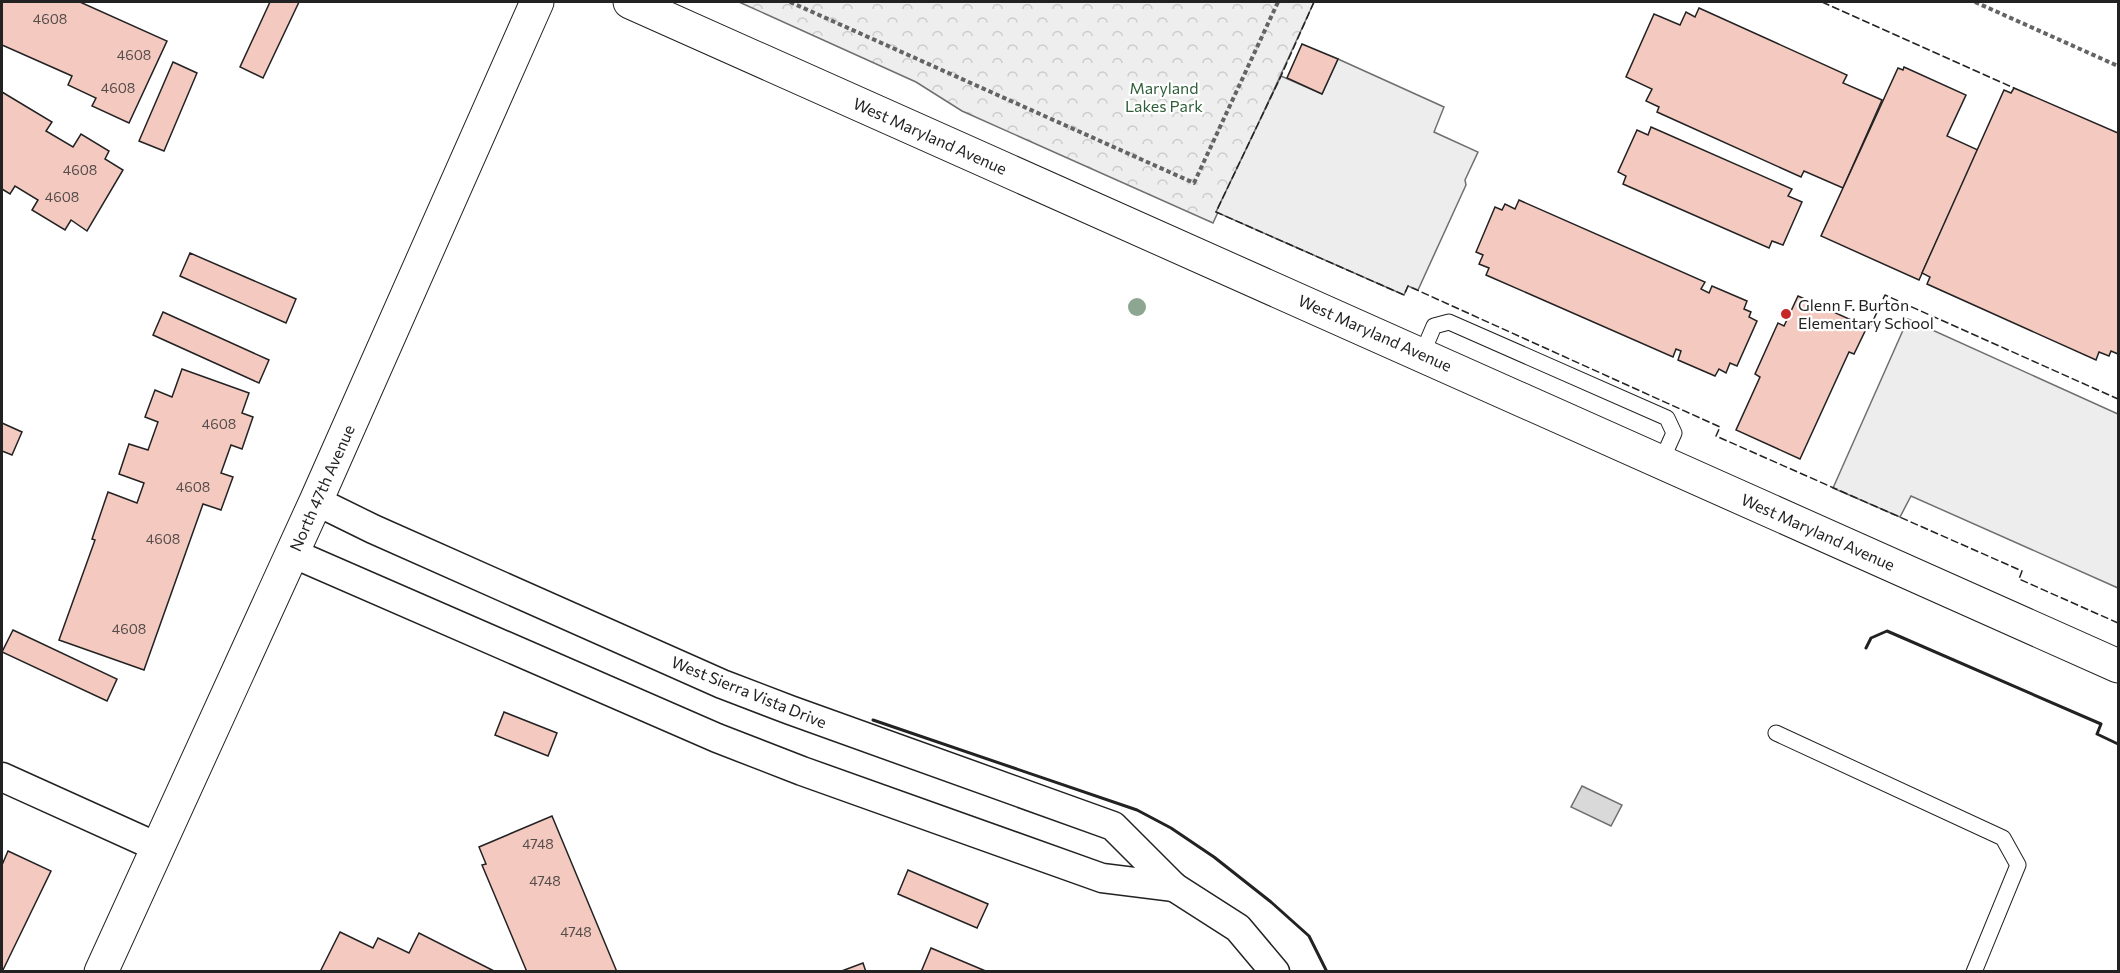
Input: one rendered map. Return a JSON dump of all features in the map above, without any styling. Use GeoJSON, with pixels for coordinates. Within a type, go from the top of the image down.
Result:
{"type":"FeatureCollection","features":[{"type":"Feature","properties":{"kind":"street","name":"North 47th Avenue"},"geometry":{"type":"LineString","coordinates":[[102,972],[316,501],[537,2]]}},
{"type":"Feature","properties":{"kind":"street","name":"West Maryland Avenue"},"geometry":{"type":"LineString","coordinates":[[630,2],[2118,666]]}},
{"type":"Feature","properties":{"kind":"street","name":"West Sierra Vista Drive"},"geometry":{"type":"LineString","coordinates":[[316,501],[373,529],[722,684],[1113,826],[1174,887],[1238,928],[1275,972]]}},
{"type":"Feature","properties":{"kind":"street","name":"West Sierra Vista Drive"},"geometry":{"type":"LineString","coordinates":[[292,554],[706,733],[802,771],[1102,878],[1174,887]]}},
{"type":"Feature","properties":{"kind":"street"},"geometry":{"type":"LineString","coordinates":[[2,777],[157,847]]}},
{"type":"Feature","properties":{"kind":"lane"},"geometry":{"type":"LineString","coordinates":[[1776,733],[2003,838],[2018,865],[1974,972]]}},
{"type":"Feature","properties":{"kind":"path"},"geometry":{"type":"LineString","coordinates":[[790,2],[1194,183],[1278,2]]}},
{"type":"Feature","properties":{"kind":"path"},"geometry":{"type":"LineString","coordinates":[[1975,2],[2118,66]]}},
{"type":"Feature","properties":{"kind":"green space","name":"Maryland Lakes Park"},"geometry":{"type":"Polygon","coordinates":[[[739,2],[1314,2],[1213,223],[962,111],[916,82],[739,2]]]}},
{"type":"Feature","properties":{"kind":"shaded area"},"geometry":{"type":"Polygon","coordinates":[[[1338,59],[1444,107],[1434,132],[1478,152],[1465,180],[1466,185],[1418,290],[1408,286],[1404,295],[1216,212],[1281,76],[1322,94],[1338,59]]]}},
{"type":"Feature","properties":{"kind":"shaded area"},"geometry":{"type":"Polygon","coordinates":[[[1908,319],[2118,414],[2118,588],[1911,496],[1900,517],[1833,488],[1908,319]]]}},
{"type":"Feature","properties":{"kind":"shaded area"},"geometry":{"type":"Polygon","coordinates":[[[1582,786],[1622,805],[1611,826],[1571,807],[1582,786]]]}},
{"type":"Feature","properties":{"kind":"building"},"geometry":{"type":"Polygon","coordinates":[[[2,2],[80,2],[167,41],[129,123],[92,106],[96,98],[68,85],[72,76],[2,45],[2,2]]]}},
{"type":"Feature","properties":{"kind":"building"},"geometry":{"type":"Polygon","coordinates":[[[270,2],[299,2],[263,78],[240,67],[270,2]]]}},
{"type":"Feature","properties":{"kind":"building"},"geometry":{"type":"Polygon","coordinates":[[[1699,8],[1847,75],[1843,83],[1882,100],[1843,188],[1804,171],[1801,177],[1657,112],[1659,107],[1646,101],[1652,89],[1626,77],[1654,14],[1680,25],[1686,12],[1695,17],[1699,8]]]}},
{"type":"Feature","properties":{"kind":"building"},"geometry":{"type":"Polygon","coordinates":[[[1302,44],[1338,59],[1322,94],[1287,78],[1302,44]]]}},
{"type":"Feature","properties":{"kind":"building"},"geometry":{"type":"Polygon","coordinates":[[[173,62],[197,73],[164,151],[139,141],[173,62]]]}},
{"type":"Feature","properties":{"kind":"building"},"geometry":{"type":"Polygon","coordinates":[[[1904,67],[1966,95],[1947,136],[1978,150],[1919,280],[1821,236],[1898,68],[1903,70],[1904,67]]]}},
{"type":"Feature","properties":{"kind":"building"},"geometry":{"type":"Polygon","coordinates":[[[2014,88],[2118,133],[2118,354],[2111,351],[2109,356],[2099,352],[2096,360],[1927,284],[1930,277],[1922,273],[2004,90],[2011,93],[2014,88]]]}},
{"type":"Feature","properties":{"kind":"building"},"geometry":{"type":"Polygon","coordinates":[[[2,92],[52,122],[46,131],[73,147],[81,134],[109,151],[105,159],[123,170],[87,231],[71,220],[65,230],[32,210],[38,200],[15,186],[10,194],[2,189],[2,92]]]}},
{"type":"Feature","properties":{"kind":"building"},"geometry":{"type":"Polygon","coordinates":[[[1651,127],[1792,189],[1788,196],[1802,202],[1783,245],[1772,241],[1769,248],[1623,184],[1626,176],[1618,172],[1637,130],[1648,135],[1651,127]]]}},
{"type":"Feature","properties":{"kind":"building"},"geometry":{"type":"Polygon","coordinates":[[[1519,200],[1705,282],[1701,289],[1709,293],[1712,286],[1747,301],[1744,309],[1751,312],[1749,317],[1757,321],[1737,366],[1730,363],[1726,373],[1719,369],[1715,376],[1678,360],[1681,351],[1676,349],[1673,357],[1486,275],[1489,268],[1479,264],[1483,255],[1476,252],[1495,207],[1502,210],[1505,204],[1515,209],[1519,200]]]}},
{"type":"Feature","properties":{"kind":"building"},"geometry":{"type":"Polygon","coordinates":[[[190,253],[296,299],[286,323],[180,276],[190,253]]]}},
{"type":"Feature","properties":{"kind":"building"},"geometry":{"type":"Polygon","coordinates":[[[1798,296],[1867,327],[1854,354],[1849,352],[1800,459],[1736,430],[1760,377],[1755,374],[1778,323],[1784,326],[1798,296]]]}},
{"type":"Feature","properties":{"kind":"building"},"geometry":{"type":"Polygon","coordinates":[[[163,312],[269,360],[259,383],[153,335],[163,312]]]}},
{"type":"Feature","properties":{"kind":"building"},"geometry":{"type":"Polygon","coordinates":[[[182,369],[249,393],[242,413],[253,417],[242,449],[231,445],[221,473],[233,477],[221,510],[203,504],[144,670],[59,640],[95,540],[92,539],[108,492],[137,503],[144,483],[119,474],[129,444],[148,450],[158,422],[145,417],[155,390],[172,397],[182,369]]]}},
{"type":"Feature","properties":{"kind":"building"},"geometry":{"type":"Polygon","coordinates":[[[2,423],[22,432],[12,455],[2,451],[2,423]]]}},
{"type":"Feature","properties":{"kind":"building"},"geometry":{"type":"Polygon","coordinates":[[[13,630],[117,679],[107,701],[2,652],[13,630]]]}},
{"type":"Feature","properties":{"kind":"building"},"geometry":{"type":"Polygon","coordinates":[[[504,712],[557,733],[548,756],[495,735],[504,712]]]}},
{"type":"Feature","properties":{"kind":"building"},"geometry":{"type":"Polygon","coordinates":[[[552,816],[617,972],[527,972],[482,865],[486,864],[479,847],[552,816]]]}},
{"type":"Feature","properties":{"kind":"building"},"geometry":{"type":"Polygon","coordinates":[[[8,851],[51,871],[2,972],[2,865],[8,851]]]}},
{"type":"Feature","properties":{"kind":"building"},"geometry":{"type":"Polygon","coordinates":[[[908,870],[988,904],[977,928],[898,894],[908,870]]]}},
{"type":"Feature","properties":{"kind":"building"},"geometry":{"type":"Polygon","coordinates":[[[340,932],[373,948],[378,938],[409,953],[419,933],[496,972],[320,972],[340,932]]]}},
{"type":"Feature","properties":{"kind":"building"},"geometry":{"type":"Polygon","coordinates":[[[931,948],[988,972],[921,972],[931,948]]]}},
{"type":"Feature","properties":{"kind":"building"},"geometry":{"type":"Polygon","coordinates":[[[863,963],[866,972],[839,972],[863,963]]]}},
{"type":"Feature","properties":{"kind":"fence"},"geometry":{"type":"LineString","coordinates":[[1314,2],[1216,212],[1404,295],[1408,286],[1720,427],[1716,436],[2022,571],[2019,579],[2118,623]]}},
{"type":"Feature","properties":{"kind":"fence"},"geometry":{"type":"LineString","coordinates":[[1822,2],[2014,88]]}},
{"type":"Feature","properties":{"kind":"fence"},"geometry":{"type":"LineString","coordinates":[[1867,327],[1871,325],[1885,295],[2118,399]]}},
{"type":"Feature","properties":{"kind":"wall"},"geometry":{"type":"LineString","coordinates":[[1866,648],[1871,638],[1887,631],[2101,724],[2097,734],[2118,744]]}},
{"type":"Feature","properties":{"kind":"wall"},"geometry":{"type":"LineString","coordinates":[[873,720],[1137,810],[1171,828],[1214,857],[1271,902],[1309,936],[1327,972]]}},
{"type":"Feature","properties":{"kind":"place","name":"Glenn F. Burton Elementary School"},"geometry":{"type":"Point","coordinates":[1786,314]}}]}
